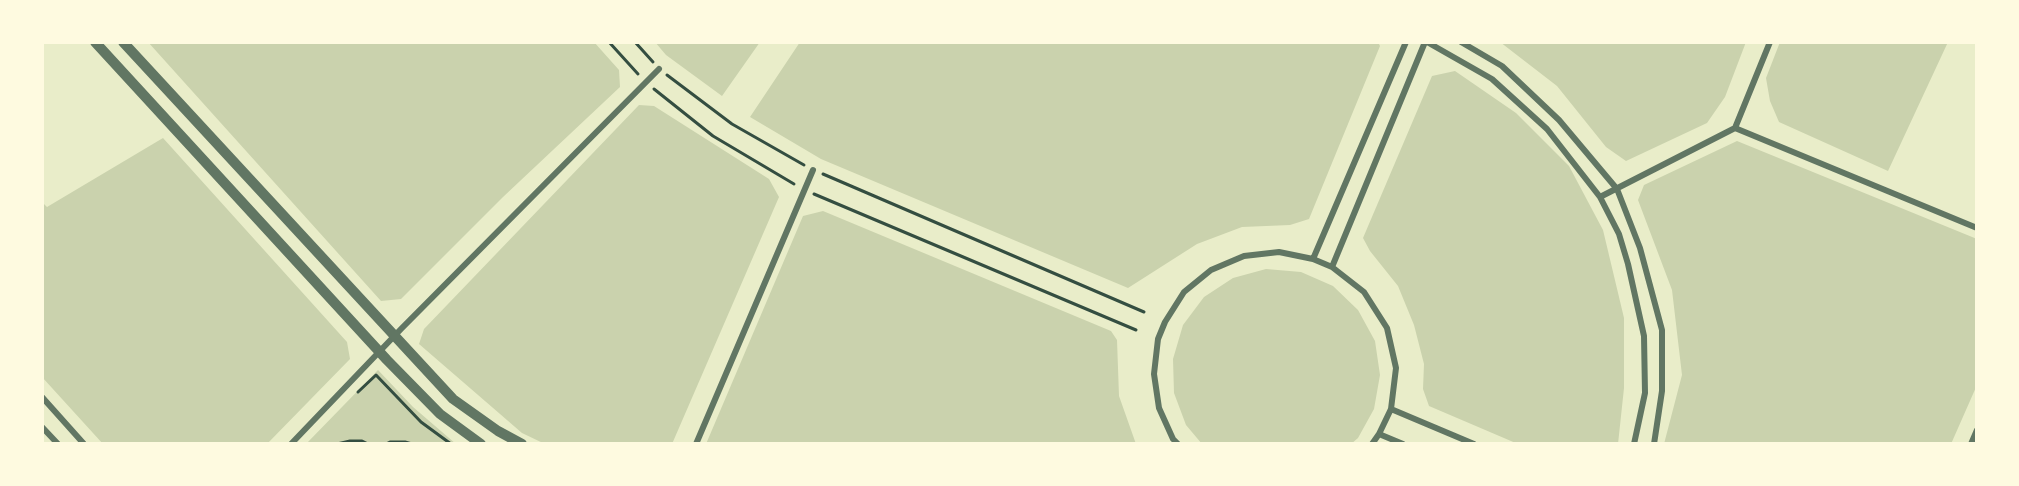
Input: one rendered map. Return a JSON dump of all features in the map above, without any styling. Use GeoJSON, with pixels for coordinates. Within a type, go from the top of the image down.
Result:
{"type":"FeatureCollection","features":[{"type":"Feature","properties":{"kind":"street"},"geometry":{"type":"LineString","coordinates":[[94,42],[380,352],[440,414],[481,444]]}},
{"type":"Feature","properties":{"kind":"street"},"geometry":{"type":"LineString","coordinates":[[123,42],[394,338],[453,399],[498,431],[522,444]]}},
{"type":"Feature","properties":{"kind":"street"},"geometry":{"type":"LineString","coordinates":[[1313,259],[1406,42]]}},
{"type":"Feature","properties":{"kind":"street"},"geometry":{"type":"LineString","coordinates":[[1332,267],[1426,42],[1492,79],[1547,129],[1600,196],[1619,234],[1644,336],[1645,393],[1634,444]]}},
{"type":"Feature","properties":{"kind":"street"},"geometry":{"type":"LineString","coordinates":[[1461,42],[1502,66],[1559,120],[1617,189],[1640,248],[1662,330],[1662,391],[1654,444]]}},
{"type":"Feature","properties":{"kind":"street"},"geometry":{"type":"LineString","coordinates":[[1600,196],[1735,128],[1770,42]]}},
{"type":"Feature","properties":{"kind":"street"},"geometry":{"type":"LineString","coordinates":[[291,444],[659,69]]}},
{"type":"Feature","properties":{"kind":"street"},"geometry":{"type":"LineString","coordinates":[[1735,128],[1977,228]]}},
{"type":"Feature","properties":{"kind":"street"},"geometry":{"type":"LineString","coordinates":[[696,444],[813,170]]}},
{"type":"Feature","properties":{"kind":"street"},"geometry":{"type":"LineString","coordinates":[[1178,444],[1173,439],[1159,408],[1154,374],[1158,339],[1165,322],[1184,292],[1211,270],[1244,256],[1279,252],[1313,259],[1332,267],[1364,292],[1387,328],[1396,368],[1390,409],[1372,444]]}},
{"type":"Feature","properties":{"kind":"street"},"geometry":{"type":"LineString","coordinates":[[42,397],[84,444]]}},
{"type":"Feature","properties":{"kind":"street"},"geometry":{"type":"LineString","coordinates":[[1390,409],[1474,444]]}},
{"type":"Feature","properties":{"kind":"street"},"geometry":{"type":"LineString","coordinates":[[42,427],[58,444]]}},
{"type":"Feature","properties":{"kind":"street"},"geometry":{"type":"LineString","coordinates":[[1971,444],[1977,430]]}},
{"type":"Feature","properties":{"kind":"street"},"geometry":{"type":"LineString","coordinates":[[1379,434],[1403,444]]}},
{"type":"Feature","properties":{"kind":"path"},"geometry":{"type":"LineString","coordinates":[[609,42],[646,82],[713,136],[804,190],[1136,330]]}},
{"type":"Feature","properties":{"kind":"path"},"geometry":{"type":"LineString","coordinates":[[635,42],[659,69],[732,124],[813,170],[1144,312]]}},
{"type":"Feature","properties":{"kind":"path"},"geometry":{"type":"LineString","coordinates":[[352,398],[376,375],[421,422],[451,444]]}},
{"type":"Feature","properties":{"kind":"path"},"geometry":{"type":"LineString","coordinates":[[337,444],[350,441],[362,441],[368,444]]}},
{"type":"Feature","properties":{"kind":"path"},"geometry":{"type":"LineString","coordinates":[[386,444],[405,442],[412,444]]}},
{"type":"Feature","properties":{"kind":"green space"},"geometry":{"type":"Polygon","coordinates":[[[148,42],[594,42],[619,70],[620,87],[503,197],[401,299],[381,301],[148,42]]]}},
{"type":"Feature","properties":{"kind":"green space"},"geometry":{"type":"Polygon","coordinates":[[[655,42],[760,42],[722,96],[666,55],[655,42]]]}},
{"type":"Feature","properties":{"kind":"green space"},"geometry":{"type":"Polygon","coordinates":[[[800,42],[1378,42],[1380,46],[1309,219],[1290,225],[1242,227],[1197,244],[1128,288],[821,159],[750,117],[800,42]]]}},
{"type":"Feature","properties":{"kind":"green space"},"geometry":{"type":"Polygon","coordinates":[[[1500,42],[1746,42],[1725,97],[1707,123],[1626,161],[1606,147],[1557,86],[1500,42]]]}},
{"type":"Feature","properties":{"kind":"green space"},"geometry":{"type":"Polygon","coordinates":[[[1780,42],[1948,42],[1888,171],[1779,122],[1770,101],[1766,78],[1780,42]]]}},
{"type":"Feature","properties":{"kind":"green space"},"geometry":{"type":"Polygon","coordinates":[[[1455,71],[1516,113],[1569,166],[1603,230],[1624,318],[1624,388],[1618,444],[1518,444],[1429,406],[1423,389],[1424,364],[1414,325],[1398,286],[1370,251],[1363,238],[1432,76],[1455,71]]]}},
{"type":"Feature","properties":{"kind":"green space"},"geometry":{"type":"Polygon","coordinates":[[[639,105],[654,106],[769,179],[779,197],[672,444],[545,444],[522,433],[419,344],[424,329],[639,105]]]}},
{"type":"Feature","properties":{"kind":"green space"},"geometry":{"type":"Polygon","coordinates":[[[163,138],[347,342],[350,359],[267,444],[103,444],[42,377],[42,202],[47,207],[163,138]]]}},
{"type":"Feature","properties":{"kind":"green space"},"geometry":{"type":"Polygon","coordinates":[[[1737,141],[1977,239],[1977,385],[1951,444],[1664,444],[1682,375],[1672,290],[1638,200],[1644,185],[1737,141]]]}},
{"type":"Feature","properties":{"kind":"green space"},"geometry":{"type":"Polygon","coordinates":[[[823,211],[1111,331],[1117,340],[1119,396],[1136,444],[706,444],[803,216],[823,211]]]}},
{"type":"Feature","properties":{"kind":"green space"},"geometry":{"type":"Polygon","coordinates":[[[1266,269],[1301,272],[1333,286],[1358,310],[1375,341],[1380,375],[1374,409],[1358,438],[1351,444],[1202,444],[1186,425],[1174,393],[1173,359],[1183,325],[1204,297],[1233,278],[1266,269]]]}},
{"type":"Feature","properties":{"kind":"green space"},"geometry":{"type":"Polygon","coordinates":[[[378,370],[413,407],[456,444],[306,444],[378,370]]]}}]}
